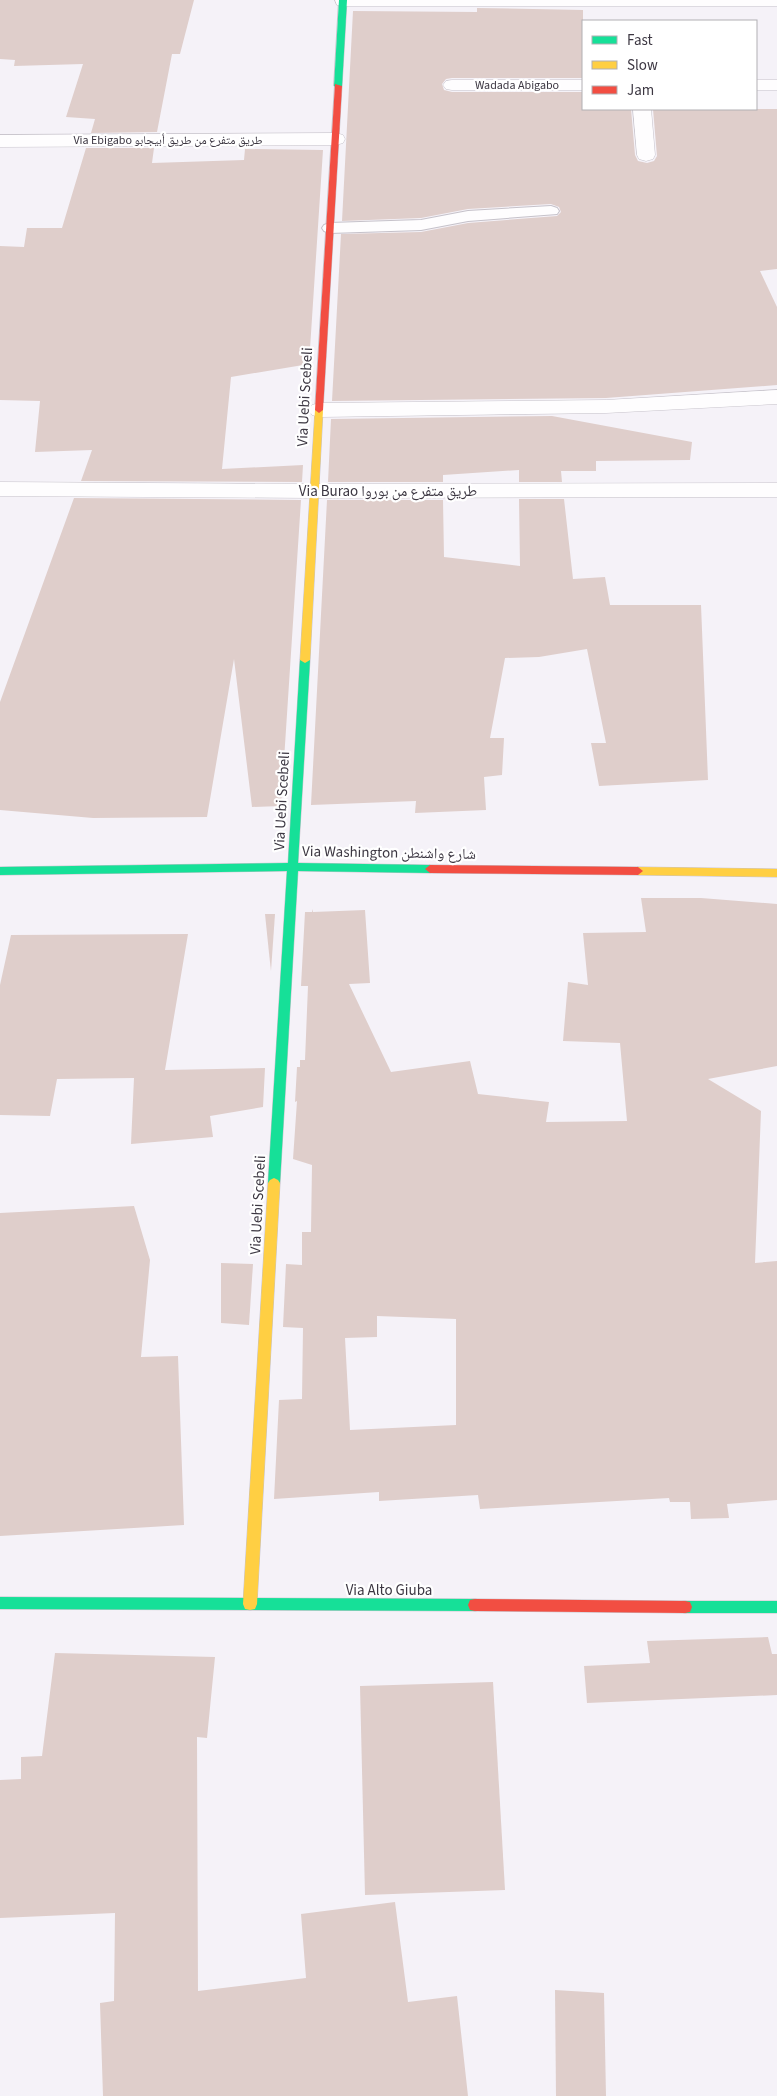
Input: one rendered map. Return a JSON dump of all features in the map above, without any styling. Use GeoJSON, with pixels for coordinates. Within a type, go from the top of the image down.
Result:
{"type":"FeatureCollection","features":[{"type":"Feature","properties":{"kind":"street"},"geometry":{"type":"LineString","coordinates":[[343,0],[433,0],[633,5],[777,1]]}},
{"type":"Feature","properties":{"kind":"street","name":"Via Uebi Scebeli"},"geometry":{"type":"LineString","coordinates":[[250,1604],[343,0]]}},
{"type":"Feature","properties":{"kind":"street","name":"Wadada Abigabo"},"geometry":{"type":"LineString","coordinates":[[452,85],[582,85]]}},
{"type":"Feature","properties":{"kind":"street"},"geometry":{"type":"LineString","coordinates":[[757,85],[777,85]]}},
{"type":"Feature","properties":{"kind":"street"},"geometry":{"type":"LineString","coordinates":[[642,110],[646,155]]}},
{"type":"Feature","properties":{"kind":"street","name":"Via Ebigabo طريق متفرع من طريق أبيجابو"},"geometry":{"type":"LineString","coordinates":[[0,141],[336,139]]}},
{"type":"Feature","properties":{"kind":"street"},"geometry":{"type":"LineString","coordinates":[[320,410],[569,408],[738,401],[777,397]]}},
{"type":"Feature","properties":{"kind":"street","name":"Via Burao طريق متفرع من بوروا"},"geometry":{"type":"LineString","coordinates":[[0,489],[315,491],[777,490]]}},
{"type":"Feature","properties":{"kind":"street","name":"Via Washington شارع واشنطن"},"geometry":{"type":"LineString","coordinates":[[0,871],[293,867],[777,873]]}},
{"type":"Feature","properties":{"kind":"street","name":"Via Alto Giuba"},"geometry":{"type":"LineString","coordinates":[[0,1603],[777,1607]]}},
{"type":"Feature","properties":{"kind":"lane"},"geometry":{"type":"LineString","coordinates":[[330,228],[415,226],[468,216],[551,211]]}},
{"type":"Feature","properties":{"kind":"building"},"geometry":{"type":"Polygon","coordinates":[[[0,0],[194,0],[180,54],[172,54],[157,132],[91,133],[95,119],[66,117],[83,64],[14,66],[15,60],[0,59],[0,0]]]}},
{"type":"Feature","properties":{"kind":"building"},"geometry":{"type":"Polygon","coordinates":[[[477,8],[583,10],[582,78],[452,78],[446,79],[442,84],[444,90],[452,92],[582,92],[582,110],[631,110],[635,155],[638,161],[647,163],[654,161],[657,156],[653,110],[777,109],[777,269],[760,271],[777,307],[777,385],[606,398],[332,401],[341,234],[421,232],[468,223],[557,216],[561,212],[559,207],[551,204],[468,209],[421,218],[342,221],[353,11],[477,12],[477,8]]]}},
{"type":"Feature","properties":{"kind":"building"},"geometry":{"type":"Polygon","coordinates":[[[86,148],[154,148],[152,163],[244,160],[245,149],[323,150],[309,364],[231,377],[222,469],[303,465],[302,482],[81,481],[92,450],[35,452],[40,401],[0,400],[0,246],[24,247],[27,228],[62,228],[86,148]]]}},
{"type":"Feature","properties":{"kind":"building"},"geometry":{"type":"Polygon","coordinates":[[[552,416],[692,442],[690,460],[596,461],[596,471],[561,471],[562,482],[519,482],[519,470],[443,475],[443,482],[328,482],[331,419],[552,416]]]}},
{"type":"Feature","properties":{"kind":"building"},"geometry":{"type":"Polygon","coordinates":[[[74,498],[301,500],[281,806],[252,807],[234,659],[207,817],[93,818],[0,810],[0,702],[74,498]]]}},
{"type":"Feature","properties":{"kind":"building"},"geometry":{"type":"Polygon","coordinates":[[[519,499],[564,499],[573,579],[605,577],[610,605],[701,605],[708,780],[599,786],[591,743],[606,743],[587,649],[539,657],[505,658],[490,738],[504,738],[502,775],[484,777],[486,810],[415,813],[416,801],[311,805],[327,500],[443,500],[444,557],[520,566],[519,499]]]}},
{"type":"Feature","properties":{"kind":"building"},"geometry":{"type":"Polygon","coordinates":[[[641,898],[701,898],[777,904],[777,1066],[708,1079],[761,1111],[755,1263],[777,1261],[777,1500],[727,1504],[729,1518],[691,1519],[690,1502],[670,1502],[669,1498],[480,1509],[478,1495],[379,1501],[379,1492],[274,1499],[279,1400],[302,1399],[303,1328],[283,1327],[286,1264],[302,1265],[302,1232],[311,1232],[312,1165],[293,1159],[297,1067],[300,1067],[300,1060],[305,1060],[308,986],[301,986],[305,912],[312,912],[312,909],[313,912],[365,910],[370,983],[349,984],[391,1072],[470,1061],[478,1094],[549,1102],[546,1122],[627,1121],[620,1043],[563,1041],[568,982],[588,985],[583,933],[646,932],[641,898]],[[377,1316],[377,1337],[345,1338],[350,1430],[456,1425],[456,1319],[377,1316]]]}},
{"type":"Feature","properties":{"kind":"building"},"geometry":{"type":"Polygon","coordinates":[[[265,914],[275,914],[271,971],[269,953],[265,914]]]}},
{"type":"Feature","properties":{"kind":"building"},"geometry":{"type":"Polygon","coordinates":[[[188,934],[165,1070],[265,1068],[263,1107],[210,1116],[213,1137],[131,1144],[134,1078],[57,1079],[50,1116],[0,1115],[0,985],[11,935],[188,934]]]}},
{"type":"Feature","properties":{"kind":"building"},"geometry":{"type":"Polygon","coordinates":[[[134,1206],[150,1260],[141,1357],[178,1356],[184,1525],[0,1536],[0,1213],[134,1206]]]}},
{"type":"Feature","properties":{"kind":"building"},"geometry":{"type":"Polygon","coordinates":[[[221,1263],[253,1264],[249,1325],[221,1323],[221,1263]]]}},
{"type":"Feature","properties":{"kind":"building"},"geometry":{"type":"Polygon","coordinates":[[[768,1637],[772,1654],[777,1654],[777,1695],[587,1703],[584,1666],[650,1663],[647,1641],[768,1637]]]}},
{"type":"Feature","properties":{"kind":"building"},"geometry":{"type":"Polygon","coordinates":[[[55,1653],[215,1657],[207,1738],[197,1737],[198,1991],[306,1978],[301,1914],[395,1902],[408,2002],[457,1996],[468,2096],[103,2096],[100,2003],[114,2001],[115,1913],[0,1918],[0,1780],[21,1779],[21,1757],[42,1756],[55,1653]]]}},
{"type":"Feature","properties":{"kind":"building"},"geometry":{"type":"Polygon","coordinates":[[[493,1682],[505,1890],[365,1895],[360,1686],[493,1682]]]}},
{"type":"Feature","properties":{"kind":"building"},"geometry":{"type":"Polygon","coordinates":[[[555,1990],[604,1993],[606,2096],[556,2096],[555,1990]]]}},
{"type":"Feature","properties":{"kind":"traffic: fast"},"geometry":{"type":"LineString","coordinates":[[338,86],[343,0]]}},
{"type":"Feature","properties":{"kind":"traffic: fast"},"geometry":{"type":"LineString","coordinates":[[274,1183],[305,660]]}},
{"type":"Feature","properties":{"kind":"traffic: fast"},"geometry":{"type":"LineString","coordinates":[[0,871],[293,867],[430,869]]}},
{"type":"Feature","properties":{"kind":"traffic: fast"},"geometry":{"type":"LineString","coordinates":[[0,1603],[475,1605]]}},
{"type":"Feature","properties":{"kind":"traffic: fast"},"geometry":{"type":"LineString","coordinates":[[685,1607],[777,1607]]}},
{"type":"Feature","properties":{"kind":"traffic: slow"},"geometry":{"type":"LineString","coordinates":[[305,660],[319,410]]}},
{"type":"Feature","properties":{"kind":"traffic: slow"},"geometry":{"type":"LineString","coordinates":[[638,871],[777,873]]}},
{"type":"Feature","properties":{"kind":"traffic: slow"},"geometry":{"type":"LineString","coordinates":[[250,1604],[274,1183]]}},
{"type":"Feature","properties":{"kind":"traffic: jam"},"geometry":{"type":"LineString","coordinates":[[319,410],[338,86]]}},
{"type":"Feature","properties":{"kind":"traffic: jam"},"geometry":{"type":"LineString","coordinates":[[430,869],[638,871]]}},
{"type":"Feature","properties":{"kind":"traffic: jam"},"geometry":{"type":"LineString","coordinates":[[475,1605],[685,1607]]}}]}
